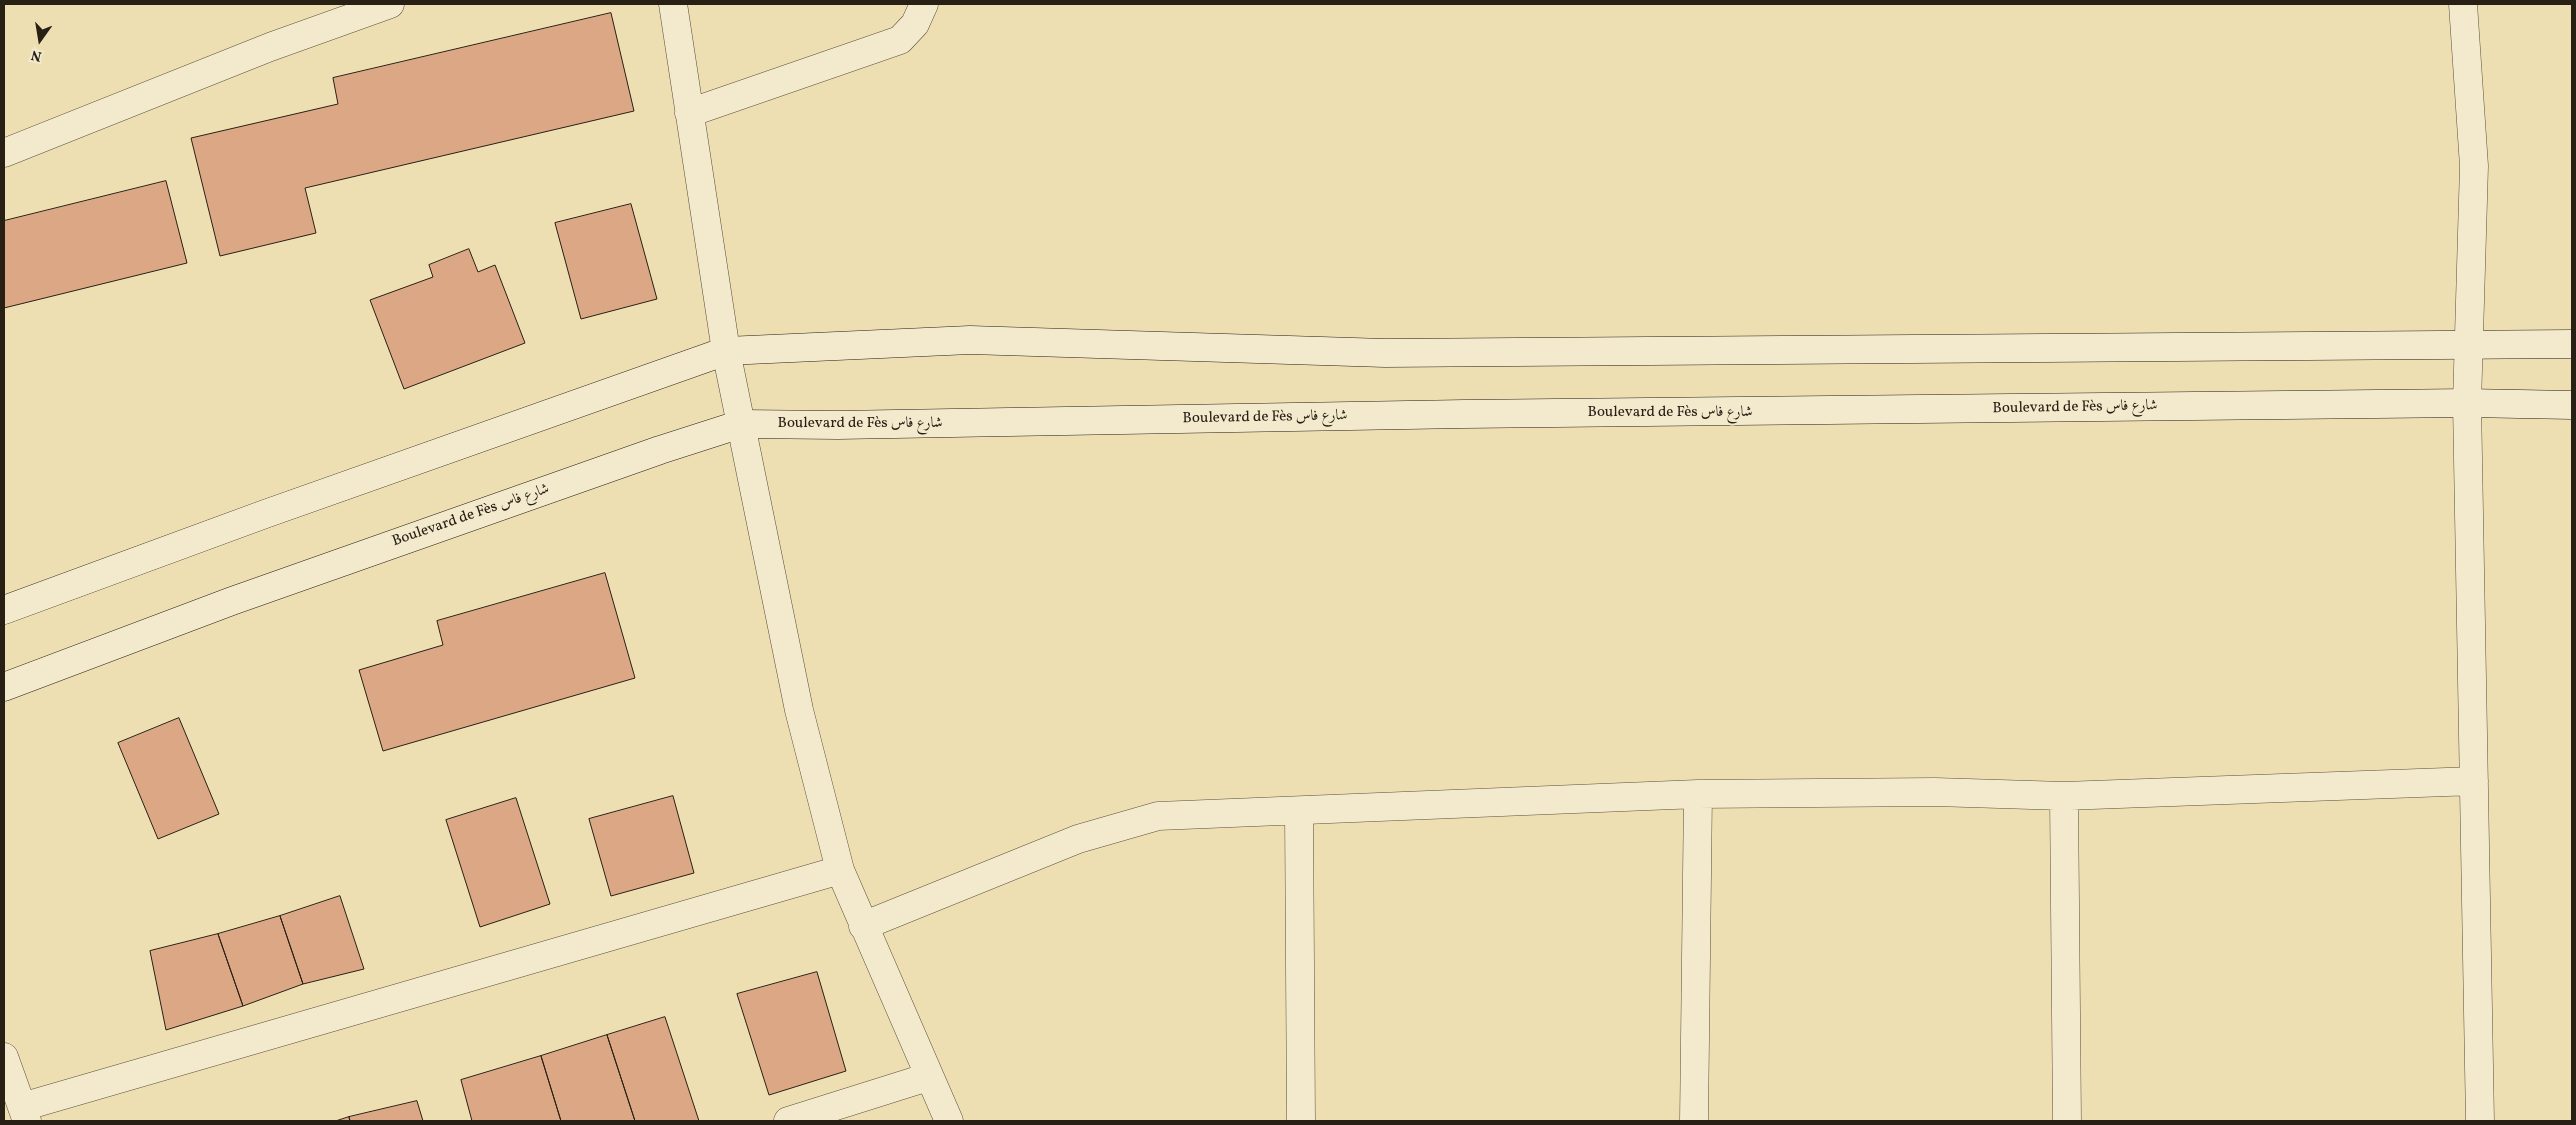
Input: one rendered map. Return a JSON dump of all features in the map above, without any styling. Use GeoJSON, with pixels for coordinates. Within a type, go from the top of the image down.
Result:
{"type":"FeatureCollection","features":[{"type":"Feature","properties":{"kind":"street"},"geometry":{"type":"LineString","coordinates":[[4,153],[270,48],[390,4]]}},
{"type":"Feature","properties":{"kind":"street"},"geometry":{"type":"LineString","coordinates":[[673,4],[726,351],[798,710],[840,870],[928,1077],[949,1121]]}},
{"type":"Feature","properties":{"kind":"street"},"geometry":{"type":"LineString","coordinates":[[690,113],[900,40],[915,24],[924,4]]}},
{"type":"Feature","properties":{"kind":"street"},"geometry":{"type":"LineString","coordinates":[[2463,4],[2474,166],[2467,403],[2480,1121]]}},
{"type":"Feature","properties":{"kind":"street"},"geometry":{"type":"LineString","coordinates":[[4,610],[265,514],[640,384],[726,351],[970,340],[1385,353],[2572,344]]}},
{"type":"Feature","properties":{"kind":"street","name":"Boulevard de Fès شارع فاس"},"geometry":{"type":"LineString","coordinates":[[4,686],[232,601],[660,450],[740,424],[838,425],[1464,414],[2467,403],[2572,405]]}},
{"type":"Feature","properties":{"kind":"street"},"geometry":{"type":"LineString","coordinates":[[864,926],[1078,839],[1158,816],[1698,794],[1935,792],[2064,796],[2474,781]]}},
{"type":"Feature","properties":{"kind":"street"},"geometry":{"type":"LineString","coordinates":[[1694,1121],[1698,794]]}},
{"type":"Feature","properties":{"kind":"street"},"geometry":{"type":"LineString","coordinates":[[2064,796],[2067,1121]]}},
{"type":"Feature","properties":{"kind":"street"},"geometry":{"type":"LineString","coordinates":[[1299,811],[1301,1121]]}},
{"type":"Feature","properties":{"kind":"street"},"geometry":{"type":"LineString","coordinates":[[4,1057],[24,1114],[840,870]]}},
{"type":"Feature","properties":{"kind":"street"},"geometry":{"type":"LineString","coordinates":[[788,1121],[928,1077]]}},
{"type":"Feature","properties":{"kind":"building"},"geometry":{"type":"Polygon","coordinates":[[[611,13],[634,111],[305,188],[316,233],[220,256],[191,138],[338,104],[333,78],[611,13]]]}},
{"type":"Feature","properties":{"kind":"building"},"geometry":{"type":"Polygon","coordinates":[[[166,181],[187,263],[4,308],[4,221],[166,181]]]}},
{"type":"Feature","properties":{"kind":"building"},"geometry":{"type":"Polygon","coordinates":[[[631,204],[657,299],[581,319],[555,223],[631,204]]]}},
{"type":"Feature","properties":{"kind":"building"},"geometry":{"type":"Polygon","coordinates":[[[469,249],[478,272],[495,265],[525,343],[404,389],[370,300],[433,277],[429,265],[469,249]]]}},
{"type":"Feature","properties":{"kind":"building"},"geometry":{"type":"Polygon","coordinates":[[[605,573],[635,678],[383,751],[359,670],[443,645],[437,621],[605,573]]]}},
{"type":"Feature","properties":{"kind":"building"},"geometry":{"type":"Polygon","coordinates":[[[179,718],[219,814],[158,839],[118,743],[179,718]]]}},
{"type":"Feature","properties":{"kind":"building"},"geometry":{"type":"Polygon","coordinates":[[[673,796],[694,873],[611,896],[589,819],[673,796]]]}},
{"type":"Feature","properties":{"kind":"building"},"geometry":{"type":"Polygon","coordinates":[[[516,798],[550,904],[480,927],[446,820],[516,798]]]}},
{"type":"Feature","properties":{"kind":"building"},"geometry":{"type":"Polygon","coordinates":[[[340,896],[364,969],[303,984],[280,916],[340,896]]]}},
{"type":"Feature","properties":{"kind":"building"},"geometry":{"type":"Polygon","coordinates":[[[280,916],[303,984],[243,1006],[218,934],[280,916]]]}},
{"type":"Feature","properties":{"kind":"building"},"geometry":{"type":"Polygon","coordinates":[[[218,934],[243,1006],[166,1030],[150,951],[218,934]]]}},
{"type":"Feature","properties":{"kind":"building"},"geometry":{"type":"Polygon","coordinates":[[[817,972],[846,1071],[769,1095],[737,994],[817,972]]]}},
{"type":"Feature","properties":{"kind":"building"},"geometry":{"type":"Polygon","coordinates":[[[665,1017],[699,1121],[635,1121],[607,1035],[665,1017]]]}},
{"type":"Feature","properties":{"kind":"building"},"geometry":{"type":"Polygon","coordinates":[[[607,1035],[635,1121],[561,1121],[541,1056],[607,1035]]]}},
{"type":"Feature","properties":{"kind":"building"},"geometry":{"type":"Polygon","coordinates":[[[541,1056],[561,1121],[472,1121],[461,1080],[541,1056]]]}},
{"type":"Feature","properties":{"kind":"building"},"geometry":{"type":"Polygon","coordinates":[[[417,1101],[423,1121],[350,1121],[349,1117],[417,1101]]]}},
{"type":"Feature","properties":{"kind":"building"},"geometry":{"type":"Polygon","coordinates":[[[349,1117],[350,1121],[336,1121],[349,1117]]]}}]}
